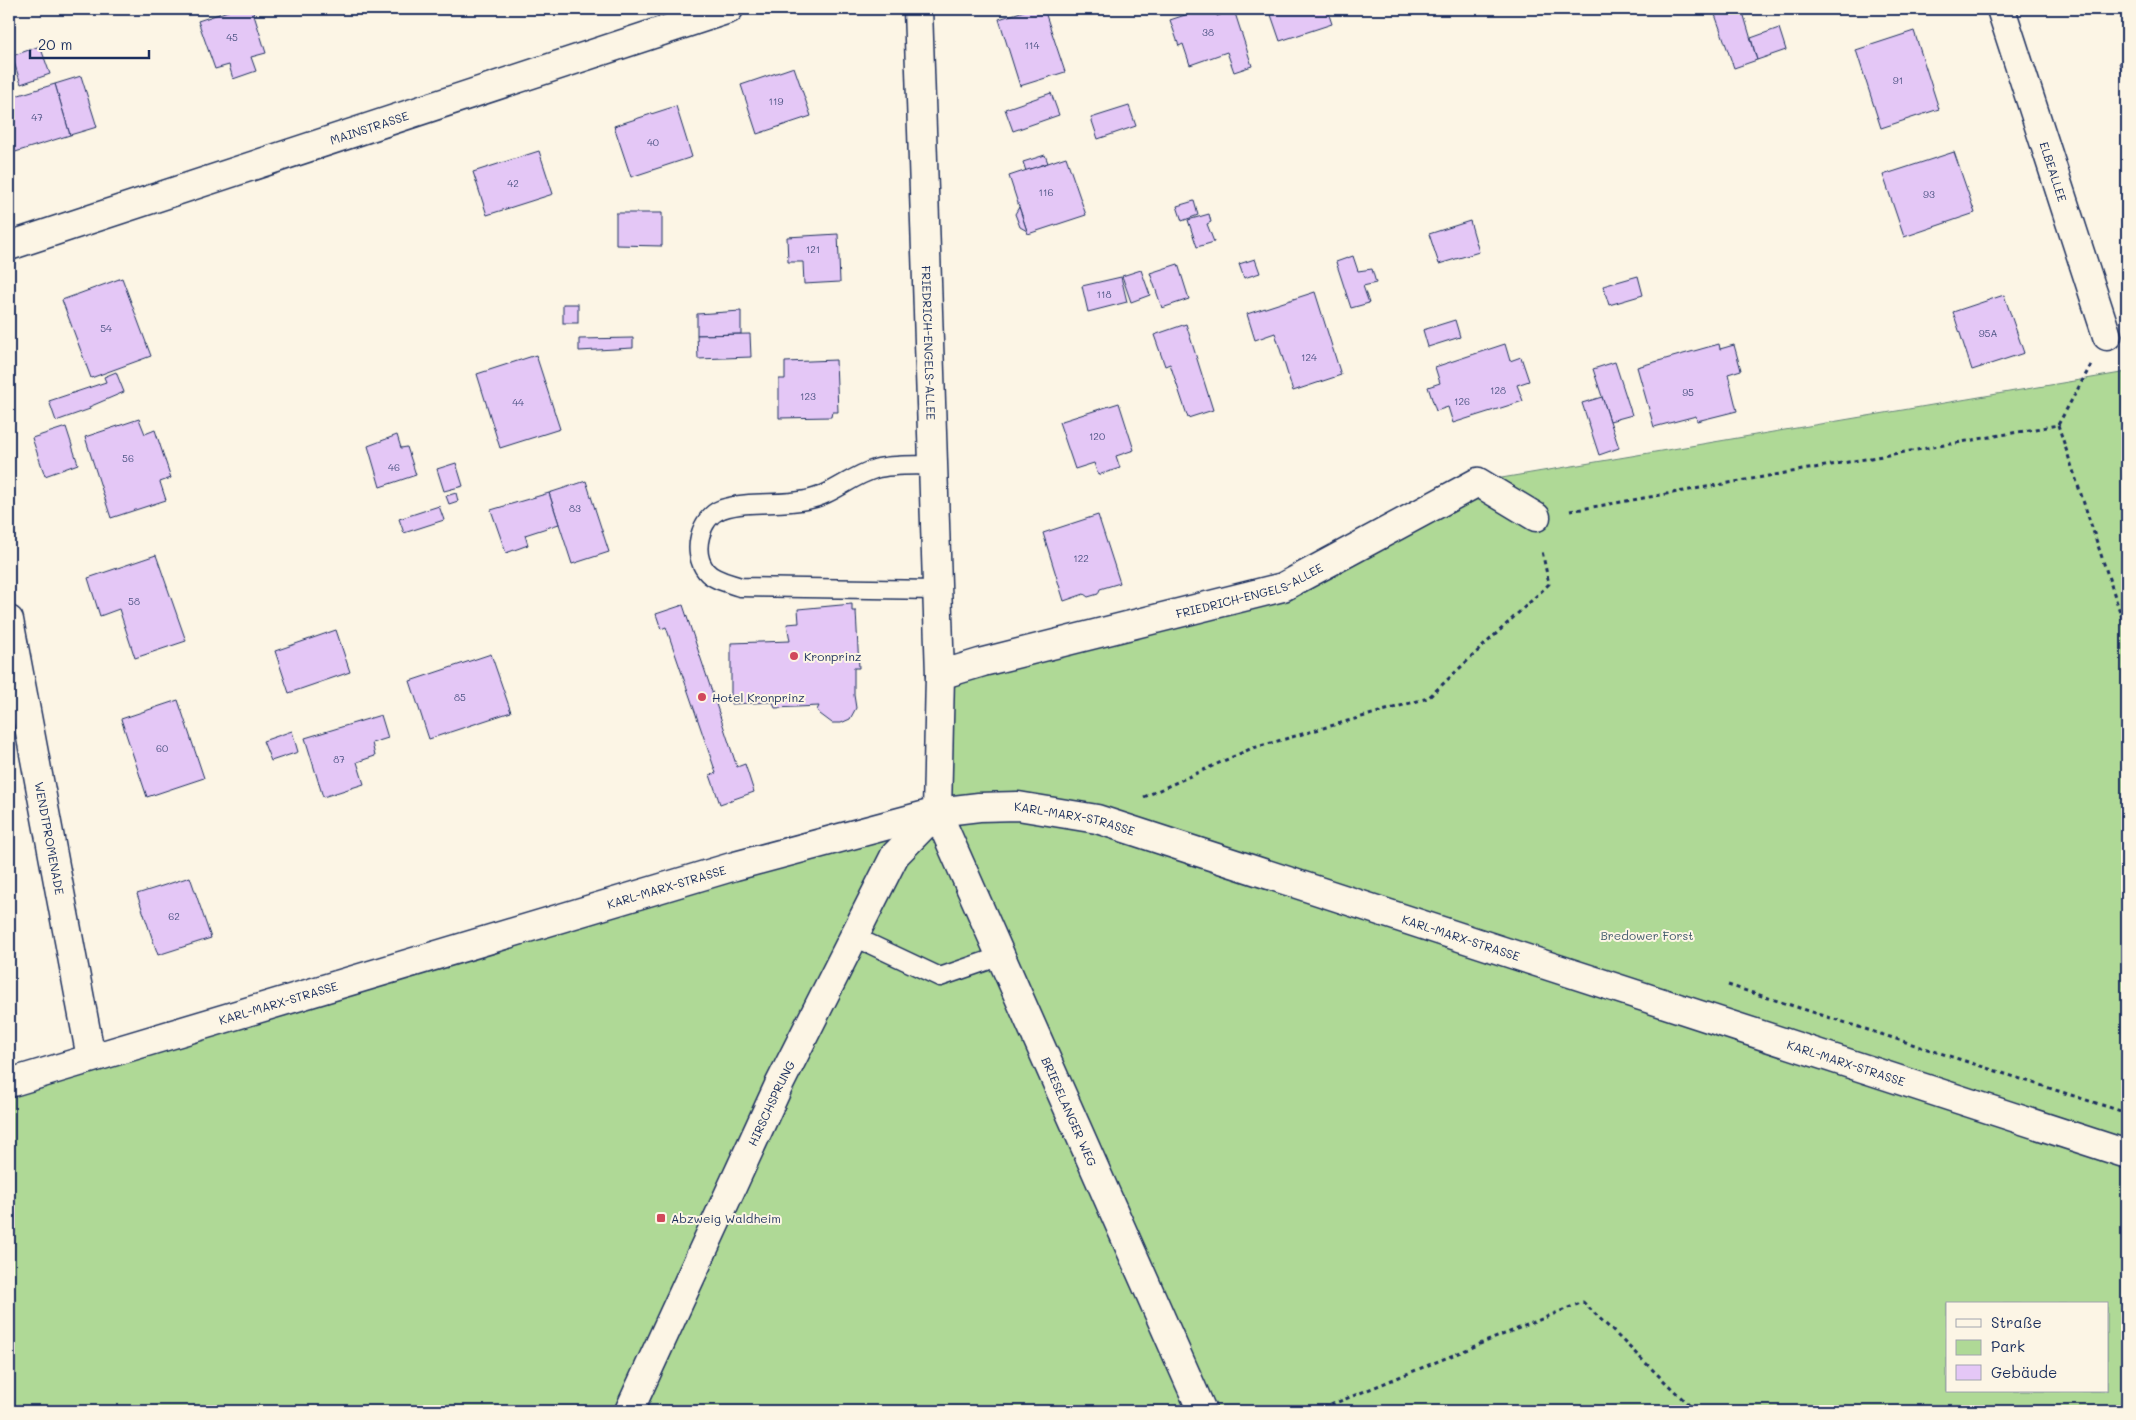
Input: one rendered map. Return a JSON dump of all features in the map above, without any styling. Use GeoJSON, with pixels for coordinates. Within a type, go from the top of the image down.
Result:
{"type":"FeatureCollection","features":[{"type":"Feature","properties":{"kind":"street","name":"MAINSTRASSE"},"geometry":{"type":"LineString","coordinates":[[9,246],[729,9]]}},
{"type":"Feature","properties":{"kind":"street","name":"FRIEDRICH-ENGELS-ALLEE"},"geometry":{"type":"LineString","coordinates":[[918,9],[940,676],[937,812]]}},
{"type":"Feature","properties":{"kind":"street","name":"ELBEALLEE"},"geometry":{"type":"LineString","coordinates":[[2000,9],[2107,336]]}},
{"type":"Feature","properties":{"kind":"street","name":"FRIEDRICH-ENGELS-ALLEE"},"geometry":{"type":"LineString","coordinates":[[940,676],[983,662],[1284,587],[1478,482],[1536,517]]}},
{"type":"Feature","properties":{"kind":"street","name":"WENDTPROMENADE"},"geometry":{"type":"LineString","coordinates":[[9,620],[91,1058]]}},
{"type":"Feature","properties":{"kind":"street","name":"KARL-MARX-STRASSE"},"geometry":{"type":"LineString","coordinates":[[9,1083],[735,866],[937,812],[979,807],[1018,806],[1097,819],[2127,1154]]}},
{"type":"Feature","properties":{"kind":"street","name":"HIRSCHSPRUNG"},"geometry":{"type":"LineString","coordinates":[[629,1411],[778,1087],[895,855],[937,812]]}},
{"type":"Feature","properties":{"kind":"street","name":"BRIESELANGER WEG"},"geometry":{"type":"LineString","coordinates":[[937,812],[1202,1411]]}},
{"type":"Feature","properties":{"kind":"lane"},"geometry":{"type":"LineString","coordinates":[[933,465],[876,469],[806,500],[721,509],[706,521],[700,537],[699,556],[706,571],[721,581],[740,587],[937,590]]}},
{"type":"Feature","properties":{"kind":"lane"},"geometry":{"type":"LineString","coordinates":[[855,937],[940,977],[1001,956]]}},
{"type":"Feature","properties":{"kind":"path"},"geometry":{"type":"LineString","coordinates":[[2107,336],[2058,425],[2127,633]]}},
{"type":"Feature","properties":{"kind":"path"},"geometry":{"type":"LineString","coordinates":[[1143,798],[1250,749],[1428,698],[1548,584],[1536,517],[2058,425]]}},
{"type":"Feature","properties":{"kind":"path"},"geometry":{"type":"LineString","coordinates":[[1316,1411],[1583,1302],[1695,1411]]}},
{"type":"Feature","properties":{"kind":"green space","name":"Bredower Forst"},"geometry":{"type":"Polygon","coordinates":[[[2127,372],[2127,1411],[9,1411],[9,1096],[937,812],[940,675],[1283,587],[1478,482],[2127,372]]]}},
{"type":"Feature","properties":{"kind":"building"},"geometry":{"type":"Polygon","coordinates":[[[234,9],[252,9],[266,53],[251,57],[256,71],[233,79],[229,65],[215,69],[198,21],[234,9]]]}},
{"type":"Feature","properties":{"kind":"building"},"geometry":{"type":"Polygon","coordinates":[[[1030,9],[1044,9],[1065,72],[1020,86],[999,19],[1030,9]]]}},
{"type":"Feature","properties":{"kind":"building"},"geometry":{"type":"Polygon","coordinates":[[[1215,9],[1217,16],[1234,10],[1252,66],[1234,72],[1227,52],[1190,65],[1183,44],[1179,46],[1170,20],[1185,15],[1184,11],[1215,9]]]}},
{"type":"Feature","properties":{"kind":"building"},"geometry":{"type":"Polygon","coordinates":[[[1269,9],[1327,9],[1332,24],[1280,41],[1269,9]]]}},
{"type":"Feature","properties":{"kind":"building"},"geometry":{"type":"Polygon","coordinates":[[[1713,9],[1742,9],[1757,60],[1734,68],[1713,9]]]}},
{"type":"Feature","properties":{"kind":"building"},"geometry":{"type":"Polygon","coordinates":[[[1779,28],[1786,50],[1757,60],[1751,38],[1779,28]]]}},
{"type":"Feature","properties":{"kind":"building"},"geometry":{"type":"Polygon","coordinates":[[[1914,31],[1939,109],[1881,128],[1856,50],[1914,31]]]}},
{"type":"Feature","properties":{"kind":"building"},"geometry":{"type":"Polygon","coordinates":[[[40,46],[50,74],[21,84],[12,56],[40,46]]]}},
{"type":"Feature","properties":{"kind":"building"},"geometry":{"type":"Polygon","coordinates":[[[2127,60],[2127,80],[2125,81],[2119,63],[2127,60]]]}},
{"type":"Feature","properties":{"kind":"building"},"geometry":{"type":"Polygon","coordinates":[[[794,67],[811,116],[757,134],[741,85],[794,67]]]}},
{"type":"Feature","properties":{"kind":"building"},"geometry":{"type":"Polygon","coordinates":[[[81,76],[97,127],[70,135],[55,84],[81,76]]]}},
{"type":"Feature","properties":{"kind":"building"},"geometry":{"type":"Polygon","coordinates":[[[55,84],[70,135],[9,154],[9,98],[55,84]]]}},
{"type":"Feature","properties":{"kind":"building"},"geometry":{"type":"Polygon","coordinates":[[[1051,93],[1059,115],[1013,131],[1005,109],[1051,93]]]}},
{"type":"Feature","properties":{"kind":"building"},"geometry":{"type":"Polygon","coordinates":[[[676,106],[692,157],[631,177],[614,126],[676,106]]]}},
{"type":"Feature","properties":{"kind":"building"},"geometry":{"type":"Polygon","coordinates":[[[1129,106],[1136,126],[1098,139],[1091,118],[1129,106]]]}},
{"type":"Feature","properties":{"kind":"building"},"geometry":{"type":"Polygon","coordinates":[[[539,151],[553,194],[487,215],[473,172],[539,151]]]}},
{"type":"Feature","properties":{"kind":"building"},"geometry":{"type":"Polygon","coordinates":[[[1954,152],[1975,213],[1904,237],[1883,175],[1954,152]]]}},
{"type":"Feature","properties":{"kind":"building"},"geometry":{"type":"Polygon","coordinates":[[[1045,155],[1048,163],[1026,171],[1023,162],[1045,155]]]}},
{"type":"Feature","properties":{"kind":"building"},"geometry":{"type":"Polygon","coordinates":[[[1066,157],[1086,215],[1028,234],[1009,176],[1066,157]]]}},
{"type":"Feature","properties":{"kind":"building"},"geometry":{"type":"Polygon","coordinates":[[[1194,201],[1198,215],[1182,221],[1177,206],[1194,201]]]}},
{"type":"Feature","properties":{"kind":"building"},"geometry":{"type":"Polygon","coordinates":[[[1019,207],[1027,231],[1020,227],[1015,214],[1019,207]]]}},
{"type":"Feature","properties":{"kind":"building"},"geometry":{"type":"Polygon","coordinates":[[[616,213],[662,213],[662,246],[616,245],[616,213]]]}},
{"type":"Feature","properties":{"kind":"building"},"geometry":{"type":"Polygon","coordinates":[[[1209,214],[1211,222],[1207,224],[1214,242],[1197,247],[1188,220],[1209,214]]]}},
{"type":"Feature","properties":{"kind":"building"},"geometry":{"type":"Polygon","coordinates":[[[1470,221],[1479,252],[1439,264],[1429,234],[1470,221]]]}},
{"type":"Feature","properties":{"kind":"building"},"geometry":{"type":"Polygon","coordinates":[[[838,234],[840,282],[804,284],[803,262],[788,262],[787,237],[838,234]]]}},
{"type":"Feature","properties":{"kind":"building"},"geometry":{"type":"Polygon","coordinates":[[[1353,256],[1358,271],[1372,269],[1376,283],[1363,286],[1369,303],[1351,308],[1336,262],[1353,256]]]}},
{"type":"Feature","properties":{"kind":"building"},"geometry":{"type":"Polygon","coordinates":[[[1255,259],[1260,273],[1244,278],[1239,264],[1255,259]]]}},
{"type":"Feature","properties":{"kind":"building"},"geometry":{"type":"Polygon","coordinates":[[[1178,264],[1189,299],[1162,308],[1150,273],[1178,264]]]}},
{"type":"Feature","properties":{"kind":"building"},"geometry":{"type":"Polygon","coordinates":[[[1141,270],[1150,295],[1131,302],[1122,276],[1141,270]]]}},
{"type":"Feature","properties":{"kind":"building"},"geometry":{"type":"Polygon","coordinates":[[[1638,276],[1643,295],[1609,305],[1603,286],[1638,276]]]}},
{"type":"Feature","properties":{"kind":"building"},"geometry":{"type":"Polygon","coordinates":[[[1121,277],[1127,302],[1088,312],[1082,286],[1121,277]]]}},
{"type":"Feature","properties":{"kind":"building"},"geometry":{"type":"Polygon","coordinates":[[[122,278],[151,356],[91,378],[62,300],[122,278]]]}},
{"type":"Feature","properties":{"kind":"building"},"geometry":{"type":"Polygon","coordinates":[[[1315,292],[1341,375],[1293,391],[1275,333],[1255,340],[1247,314],[1315,292]]]}},
{"type":"Feature","properties":{"kind":"building"},"geometry":{"type":"Polygon","coordinates":[[[2004,295],[2024,353],[1972,370],[1953,312],[2004,295]]]}},
{"type":"Feature","properties":{"kind":"building"},"geometry":{"type":"Polygon","coordinates":[[[563,304],[578,304],[578,323],[563,323],[563,304]]]}},
{"type":"Feature","properties":{"kind":"building"},"geometry":{"type":"Polygon","coordinates":[[[741,311],[741,334],[697,335],[697,314],[741,311]]]}},
{"type":"Feature","properties":{"kind":"building"},"geometry":{"type":"Polygon","coordinates":[[[1455,320],[1460,337],[1428,347],[1423,330],[1455,320]]]}},
{"type":"Feature","properties":{"kind":"building"},"geometry":{"type":"Polygon","coordinates":[[[1186,324],[1213,410],[1188,418],[1170,364],[1165,366],[1154,335],[1186,324]]]}},
{"type":"Feature","properties":{"kind":"building"},"geometry":{"type":"Polygon","coordinates":[[[750,334],[751,357],[698,359],[697,335],[750,334]]]}},
{"type":"Feature","properties":{"kind":"building"},"geometry":{"type":"Polygon","coordinates":[[[633,338],[633,348],[579,351],[579,339],[633,338]]]}},
{"type":"Feature","properties":{"kind":"building"},"geometry":{"type":"Polygon","coordinates":[[[1505,344],[1510,361],[1521,357],[1529,381],[1517,385],[1523,401],[1453,423],[1448,407],[1436,411],[1428,387],[1440,383],[1435,367],[1505,344]]]}},
{"type":"Feature","properties":{"kind":"building"},"geometry":{"type":"Polygon","coordinates":[[[1719,344],[1720,349],[1734,345],[1741,370],[1728,374],[1737,411],[1697,421],[1696,416],[1654,427],[1637,367],[1719,344]]]}},
{"type":"Feature","properties":{"kind":"building"},"geometry":{"type":"Polygon","coordinates":[[[536,355],[560,429],[500,448],[477,374],[536,355]]]}},
{"type":"Feature","properties":{"kind":"building"},"geometry":{"type":"Polygon","coordinates":[[[836,360],[838,412],[832,412],[831,417],[779,418],[779,379],[785,379],[785,362],[836,360]]]}},
{"type":"Feature","properties":{"kind":"building"},"geometry":{"type":"Polygon","coordinates":[[[1615,362],[1632,415],[1610,421],[1593,369],[1615,362]]]}},
{"type":"Feature","properties":{"kind":"building"},"geometry":{"type":"Polygon","coordinates":[[[116,372],[124,392],[89,407],[90,409],[56,421],[49,401],[106,382],[104,377],[116,372]]]}},
{"type":"Feature","properties":{"kind":"building"},"geometry":{"type":"Polygon","coordinates":[[[1602,397],[1619,448],[1599,455],[1582,403],[1602,397]]]}},
{"type":"Feature","properties":{"kind":"building"},"geometry":{"type":"Polygon","coordinates":[[[1119,403],[1134,450],[1116,456],[1120,468],[1098,475],[1094,463],[1075,469],[1059,422],[1119,403]]]}},
{"type":"Feature","properties":{"kind":"building"},"geometry":{"type":"Polygon","coordinates":[[[139,419],[145,434],[155,430],[171,478],[160,482],[166,500],[111,518],[85,437],[139,419]]]}},
{"type":"Feature","properties":{"kind":"building"},"geometry":{"type":"Polygon","coordinates":[[[66,427],[78,464],[45,476],[32,438],[66,427]]]}},
{"type":"Feature","properties":{"kind":"building"},"geometry":{"type":"Polygon","coordinates":[[[397,435],[401,448],[407,447],[416,475],[380,487],[368,446],[397,435]]]}},
{"type":"Feature","properties":{"kind":"building"},"geometry":{"type":"Polygon","coordinates":[[[456,463],[463,486],[444,491],[437,469],[456,463]]]}},
{"type":"Feature","properties":{"kind":"building"},"geometry":{"type":"Polygon","coordinates":[[[586,481],[609,552],[572,564],[549,493],[586,481]]]}},
{"type":"Feature","properties":{"kind":"building"},"geometry":{"type":"Polygon","coordinates":[[[456,493],[458,501],[449,504],[446,496],[456,493]]]}},
{"type":"Feature","properties":{"kind":"building"},"geometry":{"type":"Polygon","coordinates":[[[549,493],[559,524],[525,535],[528,545],[506,553],[491,510],[549,493]]]}},
{"type":"Feature","properties":{"kind":"building"},"geometry":{"type":"Polygon","coordinates":[[[439,506],[444,520],[404,533],[399,519],[439,506]]]}},
{"type":"Feature","properties":{"kind":"building"},"geometry":{"type":"Polygon","coordinates":[[[1098,515],[1120,583],[1100,589],[1098,594],[1088,597],[1084,594],[1064,601],[1043,533],[1098,515]]]}},
{"type":"Feature","properties":{"kind":"building"},"geometry":{"type":"Polygon","coordinates":[[[156,555],[186,641],[135,658],[119,609],[100,616],[88,578],[156,555]]]}},
{"type":"Feature","properties":{"kind":"building","name":"Kronprinz"},"geometry":{"type":"Polygon","coordinates":[[[852,604],[852,611],[856,611],[859,668],[854,668],[856,708],[850,719],[841,723],[832,723],[820,714],[817,710],[819,706],[775,708],[773,702],[731,704],[731,643],[790,641],[787,624],[799,623],[798,609],[852,604]]]}},
{"type":"Feature","properties":{"kind":"building","name":"Hotel Kronprinz"},"geometry":{"type":"Polygon","coordinates":[[[683,605],[737,767],[745,764],[754,792],[720,804],[710,775],[716,773],[666,627],[661,629],[656,614],[683,605]]]}},
{"type":"Feature","properties":{"kind":"building"},"geometry":{"type":"Polygon","coordinates":[[[336,630],[350,672],[289,693],[275,651],[336,630]]]}},
{"type":"Feature","properties":{"kind":"building"},"geometry":{"type":"Polygon","coordinates":[[[491,654],[511,712],[429,739],[410,681],[491,654]]]}},
{"type":"Feature","properties":{"kind":"building"},"geometry":{"type":"Polygon","coordinates":[[[178,700],[204,778],[147,797],[121,719],[178,700]]]}},
{"type":"Feature","properties":{"kind":"building"},"geometry":{"type":"Polygon","coordinates":[[[381,715],[388,738],[372,743],[375,756],[357,762],[364,784],[323,797],[305,738],[381,715]]]}},
{"type":"Feature","properties":{"kind":"building"},"geometry":{"type":"Polygon","coordinates":[[[292,731],[298,752],[271,761],[263,741],[292,731]]]}},
{"type":"Feature","properties":{"kind":"building"},"geometry":{"type":"Polygon","coordinates":[[[190,877],[211,938],[158,955],[137,894],[190,877]]]}},
{"type":"Feature","properties":{"kind":"place","name":"Kronprinz"},"geometry":{"type":"Point","coordinates":[794,656]}},
{"type":"Feature","properties":{"kind":"place","name":"Hotel Kronprinz"},"geometry":{"type":"Point","coordinates":[702,697]}},
{"type":"Feature","properties":{"kind":"place","name":"Abzweig Waldheim"},"geometry":{"type":"Point","coordinates":[661,1218]}}]}
